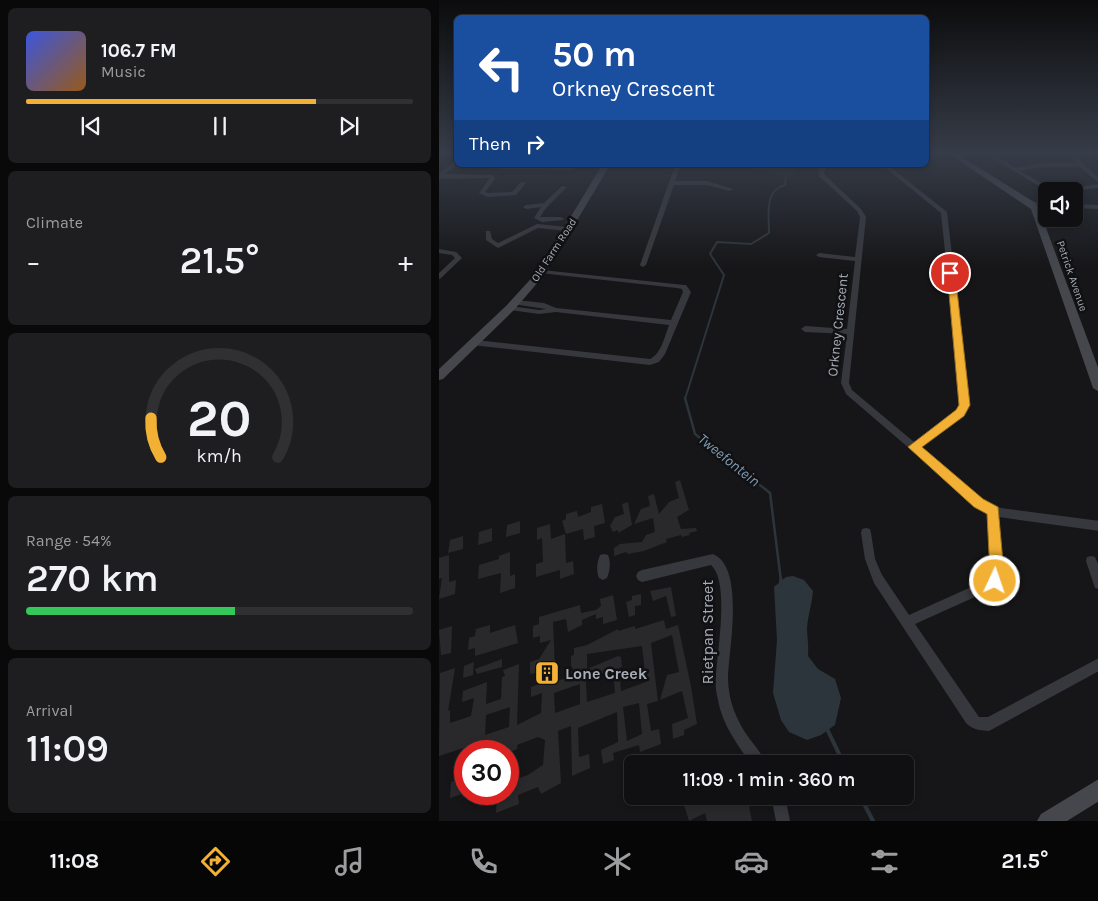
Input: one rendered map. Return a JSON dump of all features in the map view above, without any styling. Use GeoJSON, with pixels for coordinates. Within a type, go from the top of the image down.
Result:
{"type":"FeatureCollection","features":[{"type":"Feature","properties":{"kind":"street"},"geometry":{"type":"LineString","coordinates":[[482,192],[486,195],[513,194],[515,192]]}},
{"type":"Feature","properties":{"kind":"street"},"geometry":{"type":"LineString","coordinates":[[559,192],[546,205],[537,219],[561,219]]}},
{"type":"Feature","properties":{"kind":"street","name":"Old Farm Road"},"geometry":{"type":"LineString","coordinates":[[439,381],[444,372],[513,305],[542,272],[589,192]]}},
{"type":"Feature","properties":{"kind":"street"},"geometry":{"type":"LineString","coordinates":[[643,265],[669,192]]}},
{"type":"Feature","properties":{"kind":"street","name":"Orkney Crescent"},"geometry":{"type":"LineString","coordinates":[[839,192],[862,214],[846,375],[847,389],[979,503],[994,511],[1098,526]]}},
{"type":"Feature","properties":{"kind":"street"},"geometry":{"type":"LineString","coordinates":[[914,447],[960,413],[965,405],[944,212],[919,192]]}},
{"type":"Feature","properties":{"kind":"street"},"geometry":{"type":"LineString","coordinates":[[1013,192],[1031,204],[1038,204]]}},
{"type":"Feature","properties":{"kind":"street","name":"Petrick Avenue"},"geometry":{"type":"LineString","coordinates":[[1031,204],[1039,218],[1093,359],[1098,388]]}},
{"type":"Feature","properties":{"kind":"street"},"geometry":{"type":"LineString","coordinates":[[526,207],[546,205]]}},
{"type":"Feature","properties":{"kind":"street"},"geometry":{"type":"LineString","coordinates":[[1083,206],[1098,206]]}},
{"type":"Feature","properties":{"kind":"street"},"geometry":{"type":"LineString","coordinates":[[487,232],[489,240],[498,246],[540,226],[540,231],[569,226]]}},
{"type":"Feature","properties":{"kind":"street"},"geometry":{"type":"LineString","coordinates":[[439,251],[457,255],[457,261],[439,277]]}},
{"type":"Feature","properties":{"kind":"street"},"geometry":{"type":"LineString","coordinates":[[819,255],[859,259]]}},
{"type":"Feature","properties":{"kind":"street"},"geometry":{"type":"LineString","coordinates":[[475,343],[650,362],[661,354],[687,294],[683,287],[542,272]]}},
{"type":"Feature","properties":{"kind":"street"},"geometry":{"type":"LineString","coordinates":[[513,305],[539,312],[555,310],[673,323]]}},
{"type":"Feature","properties":{"kind":"street"},"geometry":{"type":"LineString","coordinates":[[805,329],[851,332]]}},
{"type":"Feature","properties":{"kind":"street"},"geometry":{"type":"LineString","coordinates":[[906,622],[993,584],[997,573],[994,511]]}},
{"type":"Feature","properties":{"kind":"street"},"geometry":{"type":"LineString","coordinates":[[866,533],[873,570],[971,718],[983,725],[989,724],[1098,664]]}},
{"type":"Feature","properties":{"kind":"street"},"geometry":{"type":"LineString","coordinates":[[603,574],[604,559]]}},
{"type":"Feature","properties":{"kind":"street","name":"Rietpan Street"},"geometry":{"type":"LineString","coordinates":[[642,576],[710,560],[718,561],[725,575],[726,630],[722,678],[727,710],[734,727],[753,755]]}},
{"type":"Feature","properties":{"kind":"street"},"geometry":{"type":"LineString","coordinates":[[1091,561],[1098,584]]}},
{"type":"Feature","properties":{"kind":"street"},"geometry":{"type":"LineString","coordinates":[[1048,821],[1098,789]]}},
{"type":"Feature","properties":{"kind":"street"},"geometry":{"type":"LineString","coordinates":[[780,805],[783,821]]}},
{"type":"Feature","properties":{"kind":"shaded area"},"geometry":{"type":"Polygon","coordinates":[[[793,576],[804,580],[813,591],[807,628],[808,656],[818,669],[835,679],[841,698],[835,725],[821,735],[807,740],[789,732],[781,720],[773,693],[777,640],[774,587],[786,577],[793,576]]]}},
{"type":"Feature","properties":{"kind":"building"},"geometry":{"type":"Polygon","coordinates":[[[680,480],[689,510],[677,517],[681,529],[696,528],[697,531],[689,533],[690,535],[666,539],[667,542],[644,551],[628,554],[626,552],[614,556],[614,548],[620,544],[642,542],[646,535],[655,532],[653,518],[634,524],[641,509],[650,506],[648,496],[654,494],[659,514],[669,502],[679,498],[675,482],[680,480]]]}},
{"type":"Feature","properties":{"kind":"building"},"geometry":{"type":"Polygon","coordinates":[[[628,502],[632,525],[618,533],[618,530],[613,532],[610,526],[615,517],[624,514],[622,504],[628,502]]]}},
{"type":"Feature","properties":{"kind":"building"},"geometry":{"type":"Polygon","coordinates":[[[602,504],[605,523],[594,526],[595,537],[584,540],[583,529],[566,534],[562,521],[566,519],[566,514],[577,511],[578,517],[591,512],[591,507],[602,504]]]}},
{"type":"Feature","properties":{"kind":"building"},"geometry":{"type":"Polygon","coordinates":[[[520,521],[520,533],[506,537],[507,525],[520,521]]]}},
{"type":"Feature","properties":{"kind":"building"},"geometry":{"type":"Polygon","coordinates":[[[550,524],[551,539],[565,534],[566,563],[573,561],[574,574],[560,579],[560,570],[536,577],[536,564],[543,562],[542,538],[537,540],[537,528],[550,524]]]}},
{"type":"Feature","properties":{"kind":"building"},"geometry":{"type":"Polygon","coordinates":[[[492,528],[492,541],[478,545],[479,532],[492,528]]]}},
{"type":"Feature","properties":{"kind":"building"},"geometry":{"type":"Polygon","coordinates":[[[463,536],[463,549],[448,553],[450,540],[463,536]]]}},
{"type":"Feature","properties":{"kind":"building"},"geometry":{"type":"Polygon","coordinates":[[[510,552],[510,576],[515,574],[515,588],[500,593],[501,573],[478,579],[479,565],[499,559],[499,556],[510,552]]]}},
{"type":"Feature","properties":{"kind":"building"},"geometry":{"type":"Polygon","coordinates":[[[449,555],[449,582],[456,580],[455,594],[439,599],[442,578],[439,579],[439,558],[449,555]]]}},
{"type":"Feature","properties":{"kind":"building"},"geometry":{"type":"Polygon","coordinates":[[[671,587],[676,616],[671,617],[666,596],[653,601],[650,591],[671,587]]]}},
{"type":"Feature","properties":{"kind":"building"},"geometry":{"type":"Polygon","coordinates":[[[641,594],[641,605],[635,606],[635,615],[629,617],[626,602],[632,600],[632,596],[641,594]]]}},
{"type":"Feature","properties":{"kind":"building"},"geometry":{"type":"Polygon","coordinates":[[[613,595],[617,620],[603,624],[603,617],[596,619],[596,614],[582,620],[582,625],[568,632],[566,619],[553,622],[555,669],[530,674],[530,662],[539,659],[551,640],[540,643],[540,636],[533,638],[533,626],[539,624],[539,617],[580,605],[581,613],[596,610],[601,606],[600,599],[613,595]]]}},
{"type":"Feature","properties":{"kind":"building"},"geometry":{"type":"Polygon","coordinates":[[[664,620],[666,629],[678,625],[697,724],[684,730],[684,735],[673,739],[672,724],[688,718],[682,691],[660,700],[667,675],[679,672],[672,635],[651,643],[658,701],[647,704],[651,731],[659,729],[661,744],[640,752],[639,745],[613,753],[614,760],[603,764],[601,750],[618,742],[617,712],[578,728],[579,757],[589,754],[590,768],[572,776],[571,726],[558,731],[561,783],[541,794],[538,787],[519,795],[519,778],[528,775],[543,765],[545,740],[538,737],[519,744],[519,740],[454,740],[454,751],[439,756],[440,673],[455,668],[448,711],[450,710],[450,723],[471,716],[474,698],[462,702],[463,691],[487,682],[486,704],[501,699],[502,677],[505,676],[503,670],[519,664],[517,725],[541,713],[542,693],[531,697],[531,687],[555,678],[555,682],[571,676],[571,672],[574,670],[571,666],[571,656],[574,655],[574,648],[587,645],[618,629],[618,631],[635,626],[635,629],[664,620]],[[642,646],[587,654],[587,669],[618,656],[621,657],[622,667],[619,668],[621,691],[646,682],[642,646]],[[613,670],[588,679],[586,682],[587,702],[615,693],[613,670]],[[580,684],[554,693],[555,713],[580,704],[580,684]],[[639,703],[623,707],[627,741],[642,734],[639,703]],[[510,707],[486,715],[485,735],[509,727],[510,707]]]}},
{"type":"Feature","properties":{"kind":"building"},"geometry":{"type":"Polygon","coordinates":[[[490,625],[490,633],[515,625],[518,643],[475,656],[475,648],[468,650],[469,638],[475,636],[476,629],[490,625]]]}},
{"type":"Feature","properties":{"kind":"building"},"geometry":{"type":"Polygon","coordinates":[[[452,626],[451,653],[441,655],[439,630],[452,626]]]}},
{"type":"Feature","properties":{"kind":"building"},"geometry":{"type":"Polygon","coordinates":[[[502,659],[502,667],[477,674],[475,669],[502,659]]]}},
{"type":"Feature","properties":{"kind":"building"},"geometry":{"type":"Polygon","coordinates":[[[474,662],[473,675],[463,678],[464,666],[474,662]]]}},
{"type":"Feature","properties":{"kind":"building"},"geometry":{"type":"Polygon","coordinates":[[[454,781],[454,797],[450,798],[451,782],[454,781]]]}},
{"type":"Feature","properties":{"kind":"building"},"geometry":{"type":"Polygon","coordinates":[[[496,805],[516,805],[496,813],[496,805]]]}},
{"type":"Feature","properties":{"kind":"building"},"geometry":{"type":"Polygon","coordinates":[[[684,805],[749,805],[752,821],[707,821],[705,813],[689,821],[684,805]]]}},
{"type":"Feature","properties":{"kind":"waterway","name":"Tweefontein"},"geometry":{"type":"LineString","coordinates":[[685,399],[724,275],[710,254],[717,242],[751,244],[769,233],[769,204],[774,192]]}},
{"type":"Feature","properties":{"kind":"waterway","name":"Tweefontein"},"geometry":{"type":"LineString","coordinates":[[685,399],[695,434],[770,493],[781,581]]}},
{"type":"Feature","properties":{"kind":"waterway","name":"Tweefontein"},"geometry":{"type":"LineString","coordinates":[[827,729],[840,755]]}},
{"type":"Feature","properties":{"kind":"waterway","name":"Tweefontein"},"geometry":{"type":"LineString","coordinates":[[865,805],[873,821]]}},
{"type":"Feature","properties":{"kind":"place","name":"Lone Creek"},"geometry":{"type":"Point","coordinates":[547,673]}},
{"type":"Feature","properties":{"kind":"route"},"geometry":{"type":"LineString","coordinates":[[950,273],[965,405],[960,413],[914,447],[979,503],[994,511],[997,573],[995,581]]}}]}
